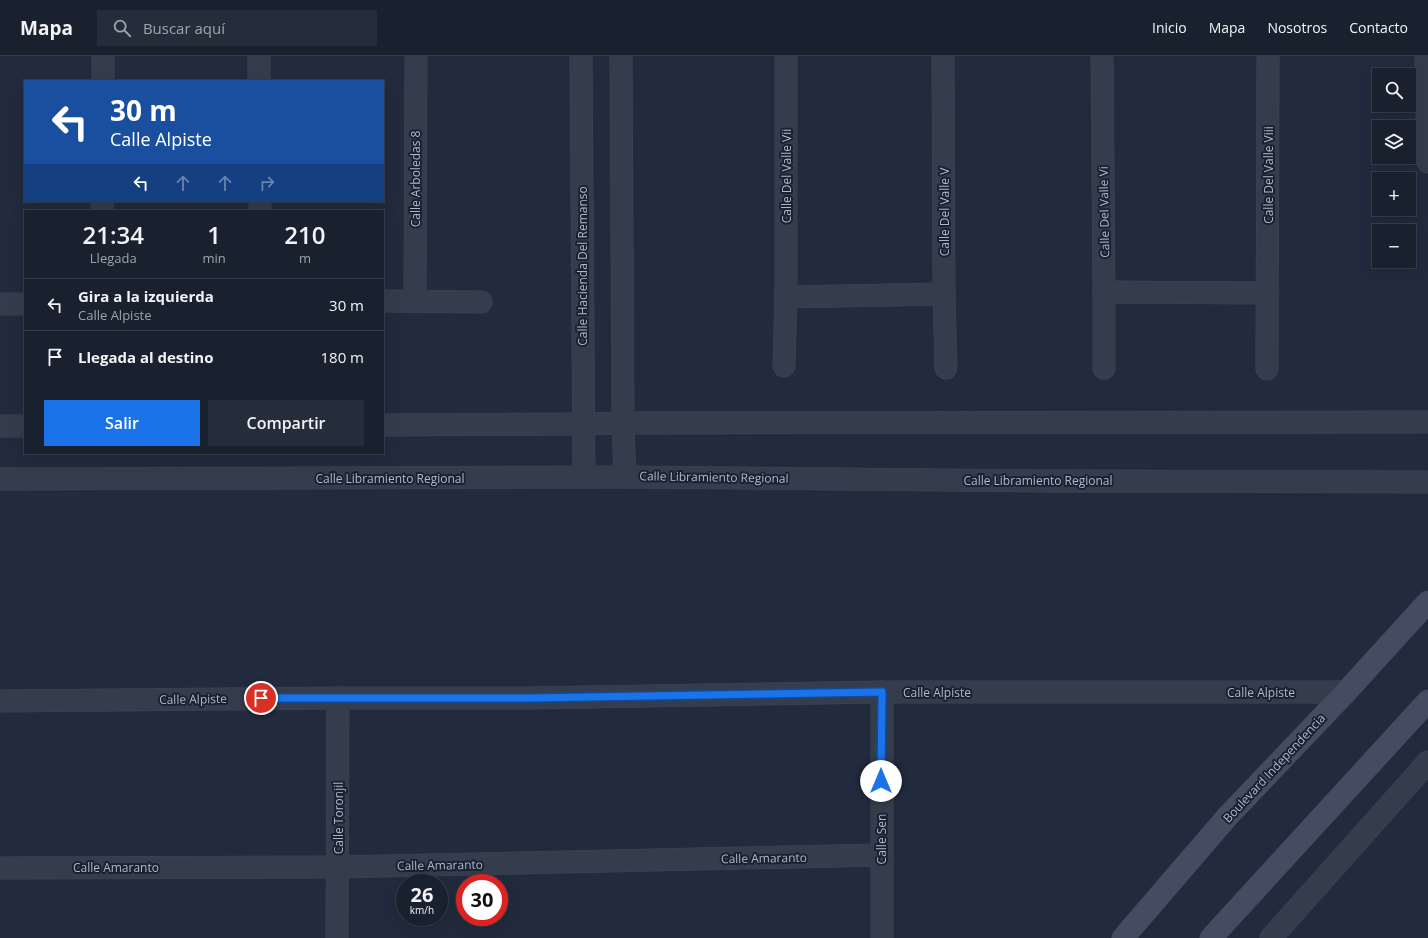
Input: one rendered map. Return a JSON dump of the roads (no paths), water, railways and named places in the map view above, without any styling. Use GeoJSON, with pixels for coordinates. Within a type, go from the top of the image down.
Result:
{"type":"FeatureCollection","features":[{"type":"Feature","properties":{"kind":"main road","name":"Boulevard Independencia"},"geometry":{"type":"LineString","coordinates":[[1123,938],[1227,817],[1346,692],[1428,602]]}},
{"type":"Feature","properties":{"kind":"main road"},"geometry":{"type":"LineString","coordinates":[[1211,938],[1428,701]]}},
{"type":"Feature","properties":{"kind":"street"},"geometry":{"type":"LineString","coordinates":[[103,56],[103,80]]}},
{"type":"Feature","properties":{"kind":"street"},"geometry":{"type":"LineString","coordinates":[[259,56],[259,80]]}},
{"type":"Feature","properties":{"kind":"street","name":"Calle Arboledas 8"},"geometry":{"type":"LineString","coordinates":[[415,301],[416,56]]}},
{"type":"Feature","properties":{"kind":"street","name":"Calle Hacienda Del Remanso"},"geometry":{"type":"LineString","coordinates":[[581,56],[582,424],[584,477]]}},
{"type":"Feature","properties":{"kind":"street"},"geometry":{"type":"LineString","coordinates":[[621,56],[623,423],[625,477]]}},
{"type":"Feature","properties":{"kind":"street","name":"Calle Del Valle Vii"},"geometry":{"type":"LineString","coordinates":[[784,366],[786,297],[786,56]]}},
{"type":"Feature","properties":{"kind":"street","name":"Calle Del Valle V"},"geometry":{"type":"LineString","coordinates":[[943,56],[944,294],[946,368]]}},
{"type":"Feature","properties":{"kind":"street","name":"Calle Del Valle Vi"},"geometry":{"type":"LineString","coordinates":[[1102,56],[1104,368]]}},
{"type":"Feature","properties":{"kind":"street","name":"Calle Del Valle Viii"},"geometry":{"type":"LineString","coordinates":[[1268,56],[1268,370]]}},
{"type":"Feature","properties":{"kind":"street"},"geometry":{"type":"LineString","coordinates":[[1426,56],[1428,162]]}},
{"type":"Feature","properties":{"kind":"street"},"geometry":{"type":"LineString","coordinates":[[1104,292],[1268,293]]}},
{"type":"Feature","properties":{"kind":"street"},"geometry":{"type":"LineString","coordinates":[[786,297],[944,294]]}},
{"type":"Feature","properties":{"kind":"street"},"geometry":{"type":"LineString","coordinates":[[384,301],[481,302]]}},
{"type":"Feature","properties":{"kind":"street"},"geometry":{"type":"LineString","coordinates":[[0,304],[24,304]]}},
{"type":"Feature","properties":{"kind":"street"},"geometry":{"type":"LineString","coordinates":[[384,425],[623,423],[1428,422]]}},
{"type":"Feature","properties":{"kind":"street"},"geometry":{"type":"LineString","coordinates":[[0,426],[24,426]]}},
{"type":"Feature","properties":{"kind":"street","name":"Calle Libramiento Regional"},"geometry":{"type":"LineString","coordinates":[[0,479],[625,477],[1046,481],[1428,482]]}},
{"type":"Feature","properties":{"kind":"street","name":"Calle Alpiste"},"geometry":{"type":"LineString","coordinates":[[0,701],[530,698],[882,692],[1346,692]]}},
{"type":"Feature","properties":{"kind":"street","name":"Calle Sen"},"geometry":{"type":"LineString","coordinates":[[882,692],[882,938]]}},
{"type":"Feature","properties":{"kind":"street","name":"Calle Toronjil"},"geometry":{"type":"LineString","coordinates":[[337,938],[338,698]]}},
{"type":"Feature","properties":{"kind":"street"},"geometry":{"type":"LineString","coordinates":[[1271,938],[1428,762]]}},
{"type":"Feature","properties":{"kind":"street","name":"Calle Amaranto"},"geometry":{"type":"LineString","coordinates":[[0,868],[337,867],[881,855]]}}]}
